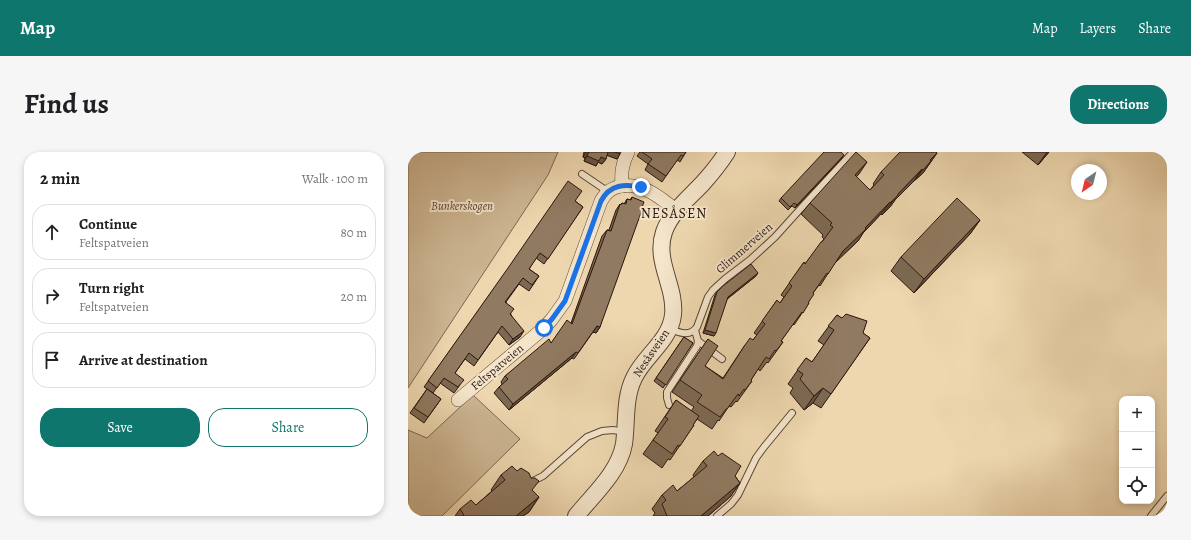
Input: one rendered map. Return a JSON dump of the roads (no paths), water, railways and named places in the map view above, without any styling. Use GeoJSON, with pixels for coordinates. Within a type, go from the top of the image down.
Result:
{"type":"FeatureCollection","features":[{"type":"Feature","properties":{"kind":"street"},"geometry":{"type":"LineString","coordinates":[[622,186],[622,167],[628,152]]}},
{"type":"Feature","properties":{"kind":"street","name":"Nesåsveien"},"geometry":{"type":"LineString","coordinates":[[576,516],[607,480],[617,464],[622,451],[629,394],[633,380],[641,366],[669,328],[673,315],[673,308],[670,290],[662,263],[661,247],[666,225],[677,210],[711,174],[727,152]]}},
{"type":"Feature","properties":{"kind":"street"},"geometry":{"type":"LineString","coordinates":[[607,191],[622,186],[632,186],[646,189],[677,210]]}},
{"type":"Feature","properties":{"kind":"street","name":"Feltspatveien"},"geometry":{"type":"LineString","coordinates":[[458,400],[544,328],[559,310],[565,301],[601,201],[607,191]]}},
{"type":"Feature","properties":{"kind":"lane","name":"Glimmerveien"},"geometry":{"type":"LineString","coordinates":[[695,330],[708,297],[713,290],[776,237],[854,152]]}},
{"type":"Feature","properties":{"kind":"lane"},"geometry":{"type":"LineString","coordinates":[[582,174],[607,191]]}},
{"type":"Feature","properties":{"kind":"lane"},"geometry":{"type":"LineString","coordinates":[[669,328],[684,334],[695,330],[698,341],[697,346],[667,392],[667,398],[670,405]]}},
{"type":"Feature","properties":{"kind":"lane"},"geometry":{"type":"LineString","coordinates":[[698,341],[722,359]]}},
{"type":"Feature","properties":{"kind":"lane"},"geometry":{"type":"LineString","coordinates":[[718,516],[738,495],[756,458],[792,414]]}},
{"type":"Feature","properties":{"kind":"lane"},"geometry":{"type":"LineString","coordinates":[[528,484],[543,476],[587,437],[602,431],[613,430],[625,432]]}},
{"type":"Feature","properties":{"kind":"lane"},"geometry":{"type":"LineString","coordinates":[[1151,516],[1167,496]]}},
{"type":"Feature","properties":{"kind":"district","name":"NESÅSEN"},"geometry":{"type":"Point","coordinates":[674,213]}},
{"type":"Feature","properties":{"kind":"park label","name":"Bunkerskogen"},"geometry":{"type":"Point","coordinates":[462,206]}}]}
